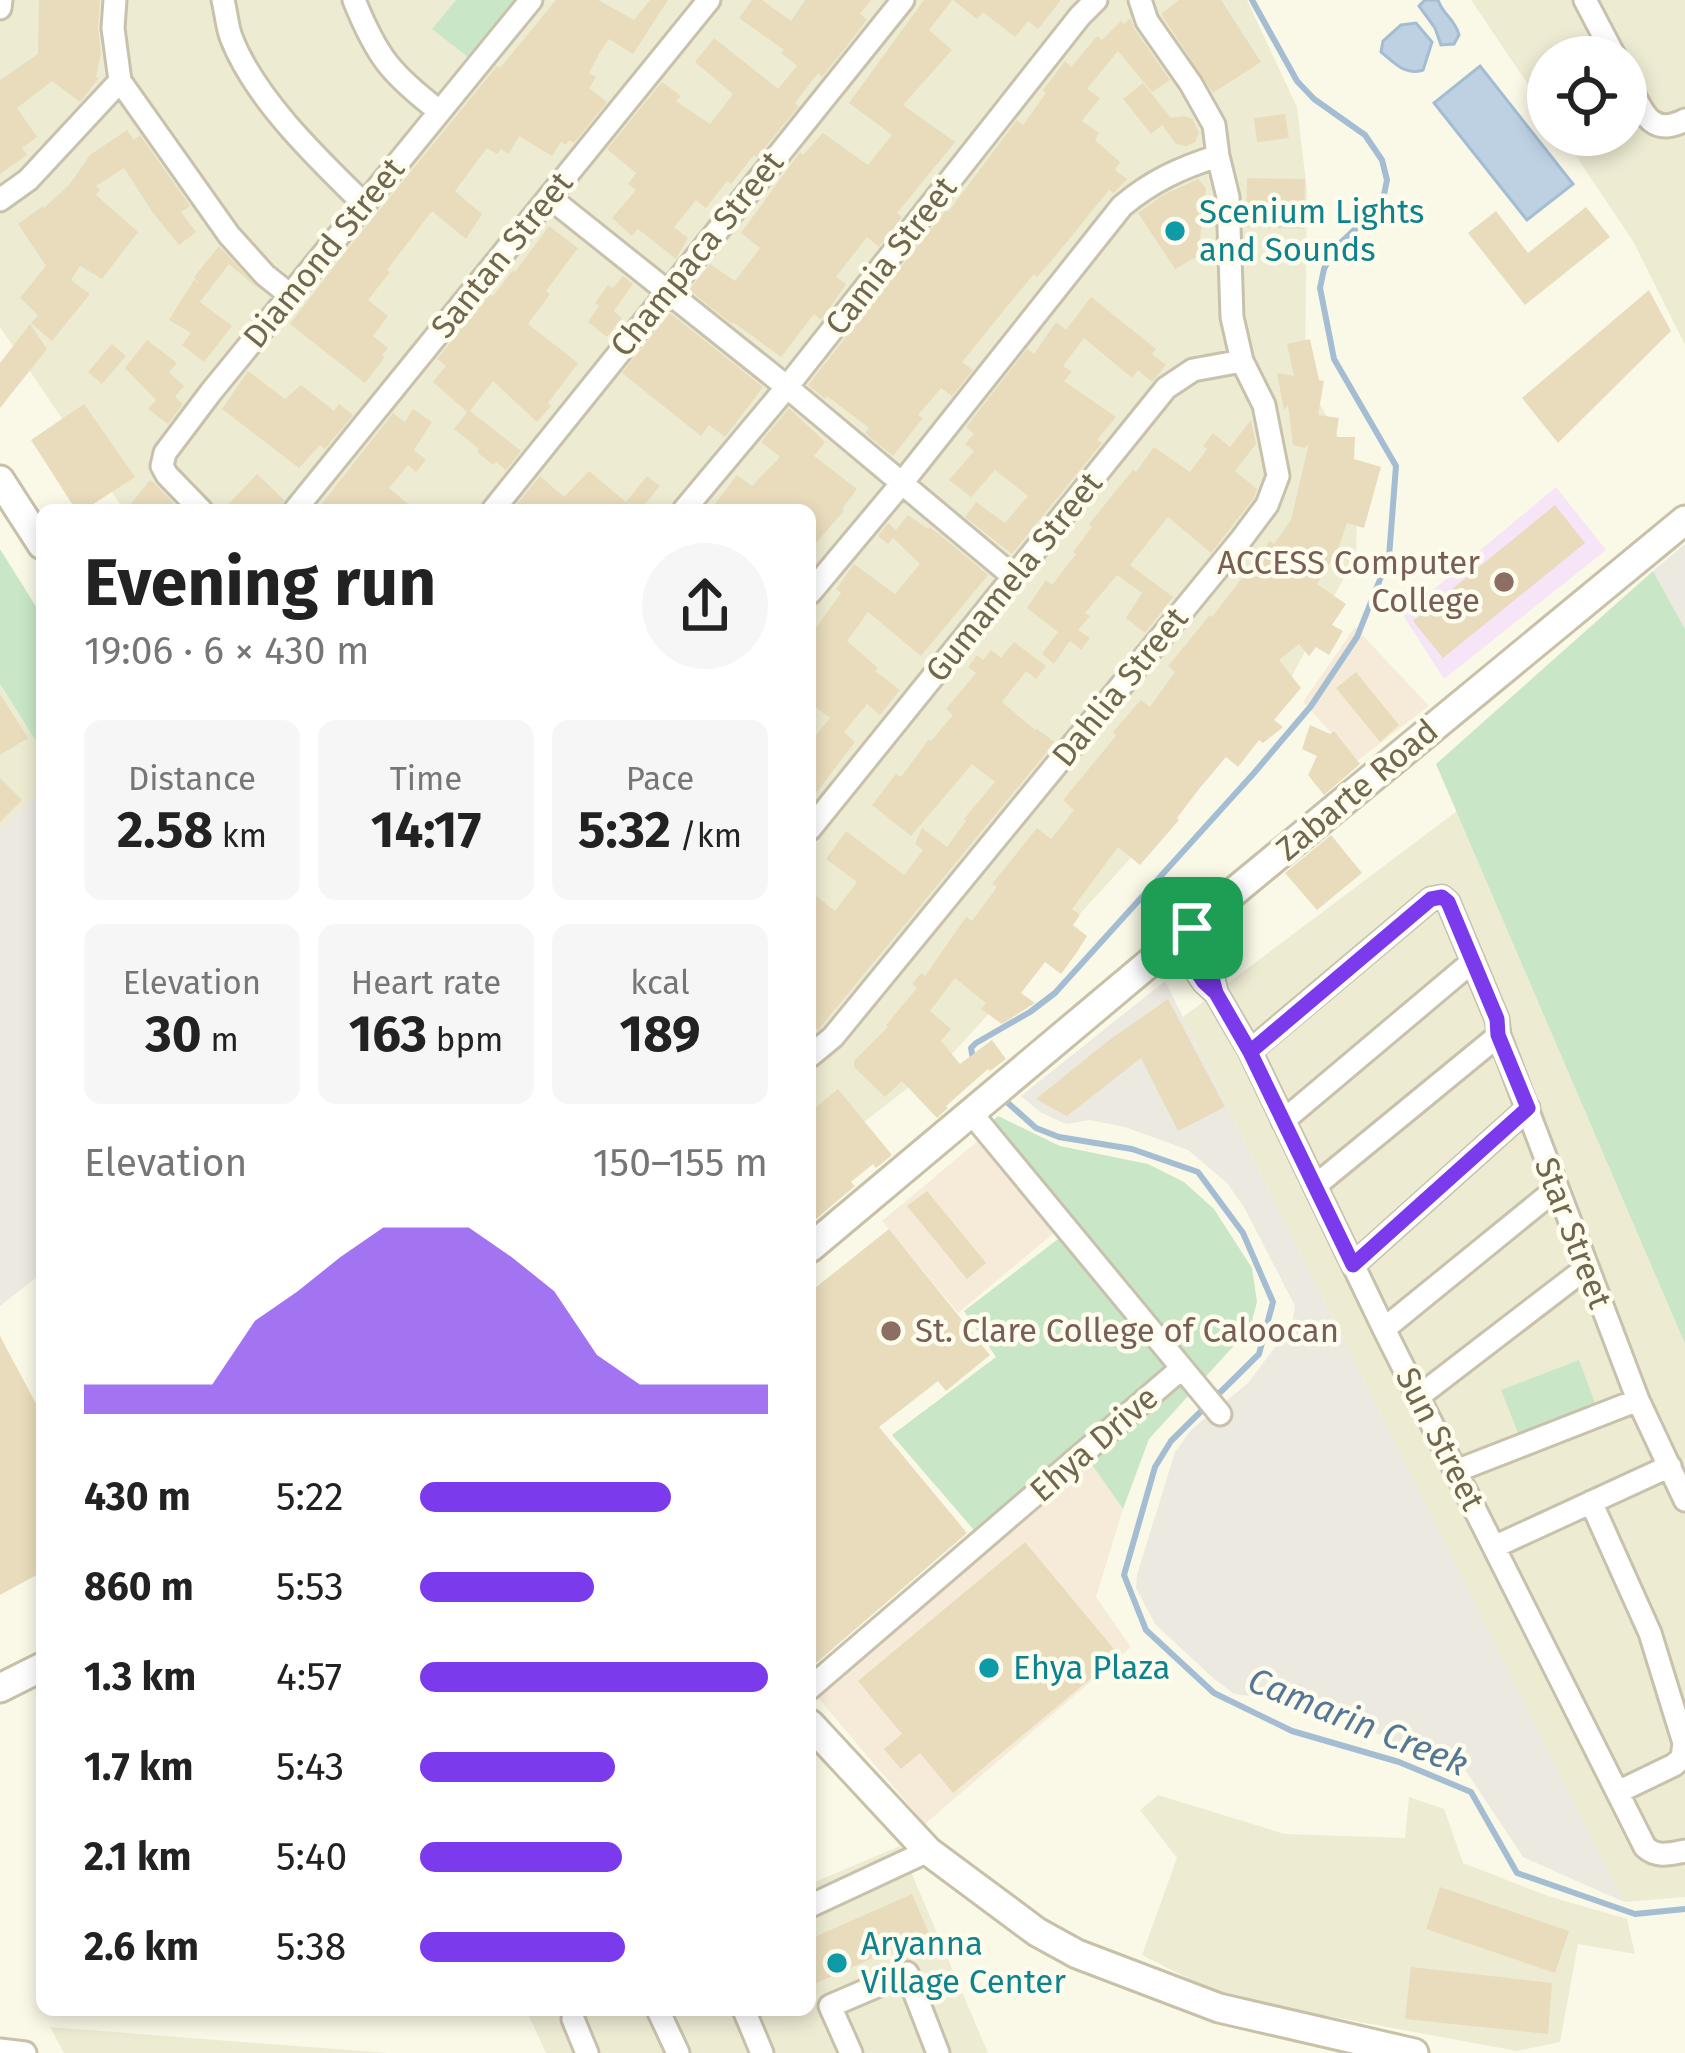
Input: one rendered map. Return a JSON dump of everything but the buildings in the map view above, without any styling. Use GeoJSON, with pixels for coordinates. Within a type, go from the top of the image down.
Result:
{"type":"FeatureCollection","features":[{"type":"Feature","properties":{"kind":"main road"},"geometry":{"type":"LineString","coordinates":[[0,480],[36,536]]}},
{"type":"Feature","properties":{"kind":"main road","name":"Zabarte Road"},"geometry":{"type":"LineString","coordinates":[[816,1243],[1685,520]]}},
{"type":"Feature","properties":{"kind":"main road"},"geometry":{"type":"LineString","coordinates":[[0,1688],[36,1670]]}},
{"type":"Feature","properties":{"kind":"main road"},"geometry":{"type":"LineString","coordinates":[[816,1730],[928,1851],[1037,1931],[1100,1964],[1220,2008],[1414,2053]]}},
{"type":"Feature","properties":{"kind":"street"},"geometry":{"type":"LineString","coordinates":[[115,0],[113,28],[120,81],[230,236],[290,295]]}},
{"type":"Feature","properties":{"kind":"street"},"geometry":{"type":"LineString","coordinates":[[224,0],[230,36],[256,82],[322,163],[364,204]]}},
{"type":"Feature","properties":{"kind":"street"},"geometry":{"type":"LineString","coordinates":[[354,0],[371,42],[400,81],[439,111]]}},
{"type":"Feature","properties":{"kind":"street","name":"Diamond Street"},"geometry":{"type":"LineString","coordinates":[[196,504],[167,475],[162,466],[165,453],[531,0]]}},
{"type":"Feature","properties":{"kind":"street","name":"Santan Street"},"geometry":{"type":"LineString","coordinates":[[300,504],[709,0]]}},
{"type":"Feature","properties":{"kind":"street","name":"Champaca Street"},"geometry":{"type":"LineString","coordinates":[[498,504],[903,0]]}},
{"type":"Feature","properties":{"kind":"street","name":"Camia Street"},"geometry":{"type":"LineString","coordinates":[[689,504],[1096,0]]}},
{"type":"Feature","properties":{"kind":"street","name":"Dahlia Street"},"geometry":{"type":"LineString","coordinates":[[816,1051],[920,933],[1267,506],[1278,476],[1264,405],[1242,361],[1232,317],[1228,197],[1214,125],[1147,21],[1140,0]]}},
{"type":"Feature","properties":{"kind":"street"},"geometry":{"type":"LineString","coordinates":[[1594,4],[1607,36]]}},
{"type":"Feature","properties":{"kind":"street"},"geometry":{"type":"LineString","coordinates":[[0,200],[28,180],[120,81]]}},
{"type":"Feature","properties":{"kind":"street"},"geometry":{"type":"LineString","coordinates":[[1647,118],[1654,124],[1675,123]]}},
{"type":"Feature","properties":{"kind":"street"},"geometry":{"type":"LineString","coordinates":[[816,586],[1121,206],[1170,172],[1218,156]]}},
{"type":"Feature","properties":{"kind":"street"},"geometry":{"type":"LineString","coordinates":[[549,197],[1014,577]]}},
{"type":"Feature","properties":{"kind":"street","name":"Gumamela Street"},"geometry":{"type":"LineString","coordinates":[[816,822],[1166,388],[1193,370],[1242,361]]}},
{"type":"Feature","properties":{"kind":"street","name":"Star Street"},"geometry":{"type":"LineString","coordinates":[[1250,1052],[1431,899],[1442,897],[1448,902],[1497,1019],[1498,1035],[1638,1400],[1685,1500]]}},
{"type":"Feature","properties":{"kind":"street","name":"Sun Street"},"geometry":{"type":"LineString","coordinates":[[1184,935],[1208,962],[1216,993],[1250,1052],[1645,1846],[1662,1855],[1685,1852]]}},
{"type":"Feature","properties":{"kind":"street"},"geometry":{"type":"LineString","coordinates":[[1283,1121],[1473,962]]}},
{"type":"Feature","properties":{"kind":"street"},"geometry":{"type":"LineString","coordinates":[[1315,1186],[1498,1035]]}},
{"type":"Feature","properties":{"kind":"street"},"geometry":{"type":"LineString","coordinates":[[1353,1265],[1528,1108]]}},
{"type":"Feature","properties":{"kind":"street","name":"Ehya Drive"},"geometry":{"type":"LineString","coordinates":[[816,1683],[1188,1376],[972,1114]]}},
{"type":"Feature","properties":{"kind":"street"},"geometry":{"type":"LineString","coordinates":[[1384,1329],[1556,1189]]}},
{"type":"Feature","properties":{"kind":"street"},"geometry":{"type":"LineString","coordinates":[[1418,1396],[1586,1268]]}},
{"type":"Feature","properties":{"kind":"street"},"geometry":{"type":"LineString","coordinates":[[1188,1376],[1220,1414]]}},
{"type":"Feature","properties":{"kind":"street"},"geometry":{"type":"LineString","coordinates":[[1456,1471],[1638,1400]]}},
{"type":"Feature","properties":{"kind":"street"},"geometry":{"type":"LineString","coordinates":[[1494,1547],[1670,1466]]}},
{"type":"Feature","properties":{"kind":"street"},"geometry":{"type":"LineString","coordinates":[[1591,1502],[1650,1633],[1684,1744],[1675,1765],[1618,1792]]}},
{"type":"Feature","properties":{"kind":"street"},"geometry":{"type":"LineString","coordinates":[[816,1903],[928,1851]]}},
{"type":"Feature","properties":{"kind":"street"},"geometry":{"type":"LineString","coordinates":[[851,2053],[830,2006],[907,1972],[938,2053]]}},
{"type":"Feature","properties":{"kind":"street"},"geometry":{"type":"LineString","coordinates":[[661,2016],[678,2053]]}},
{"type":"Feature","properties":{"kind":"street"},"geometry":{"type":"LineString","coordinates":[[747,2016],[762,2053]]}},
{"type":"Feature","properties":{"kind":"street"},"geometry":{"type":"LineString","coordinates":[[573,2019],[586,2053]]}},
{"type":"Feature","properties":{"kind":"street"},"geometry":{"type":"LineString","coordinates":[[0,2050],[25,2053]]}},
{"type":"Feature","properties":{"kind":"shaded area"},"geometry":{"type":"Polygon","coordinates":[[[0,0],[1247,0],[1297,107],[1307,190],[1305,377],[1358,473],[1356,555],[1285,689],[953,1053],[816,1159],[816,504],[120,504],[0,327],[0,0]]]}},
{"type":"Feature","properties":{"kind":"shaded area"},"geometry":{"type":"Polygon","coordinates":[[[1471,0],[1685,0],[1685,345],[1633,241],[1576,156],[1647,156],[1647,36],[1527,36],[1527,83],[1471,0]]]}},
{"type":"Feature","properties":{"kind":"shaded area","name":"ACCESS Computer College"},"geometry":{"type":"Polygon","coordinates":[[[1556,487],[1606,550],[1444,679],[1403,615],[1556,487]]]}},
{"type":"Feature","properties":{"kind":"shaded area"},"geometry":{"type":"Polygon","coordinates":[[[1685,544],[1685,629],[1653,571],[1685,544]]]}},
{"type":"Feature","properties":{"kind":"shaded area"},"geometry":{"type":"Polygon","coordinates":[[[1355,627],[1429,706],[1357,761],[1303,702],[1355,627]]]}},
{"type":"Feature","properties":{"kind":"shaded area"},"geometry":{"type":"Polygon","coordinates":[[[0,684],[36,741],[36,795],[0,830],[0,684]]]}},
{"type":"Feature","properties":{"kind":"shaded area"},"geometry":{"type":"Polygon","coordinates":[[[36,795],[36,1278],[0,1306],[0,830],[36,795]]]}},
{"type":"Feature","properties":{"kind":"shaded area"},"geometry":{"type":"Polygon","coordinates":[[[1457,811],[1685,1344],[1685,1897],[1624,1902],[1183,1017],[1457,811]]]}},
{"type":"Feature","properties":{"kind":"shaded area"},"geometry":{"type":"Polygon","coordinates":[[[1165,981],[1624,1902],[1523,1857],[1462,1765],[1390,1741],[1325,1706],[1234,1694],[1155,1624],[1136,1588],[1175,1452],[1191,1430],[1248,1383],[1292,1325],[1295,1306],[1244,1207],[1227,1183],[1188,1150],[1125,1127],[1090,1120],[1066,1124],[1021,1096],[1165,981]]]}},
{"type":"Feature","properties":{"kind":"shaded area"},"geometry":{"type":"Polygon","coordinates":[[[979,1140],[1055,1232],[958,1313],[882,1221],[979,1140]]]}},
{"type":"Feature","properties":{"kind":"shaded area"},"geometry":{"type":"Polygon","coordinates":[[[1088,1458],[1123,1509],[1096,1597],[1131,1647],[925,1824],[816,1691],[1088,1458]]]}},
{"type":"Feature","properties":{"kind":"shaded area"},"geometry":{"type":"Polygon","coordinates":[[[1158,1795],[1285,1834],[1405,1838],[1409,1797],[1444,1809],[1463,1863],[1548,1896],[1627,1919],[1635,1954],[1578,1944],[1560,2042],[1517,2051],[1225,1997],[1142,1955],[1177,1858],[1140,1810],[1158,1795]]]}},
{"type":"Feature","properties":{"kind":"shaded area"},"geometry":{"type":"Polygon","coordinates":[[[900,1846],[988,2053],[546,2053],[529,2016],[816,2016],[816,1881],[900,1846]]]}},
{"type":"Feature","properties":{"kind":"shaded area"},"geometry":{"type":"Polygon","coordinates":[[[50,2027],[387,2053],[64,2053],[50,2027]]]}},
{"type":"Feature","properties":{"kind":"green space"},"geometry":{"type":"Polygon","coordinates":[[[456,0],[515,0],[469,58],[432,29],[456,0]]]}},
{"type":"Feature","properties":{"kind":"green space"},"geometry":{"type":"Polygon","coordinates":[[[0,549],[36,606],[36,741],[0,684],[0,549]]]}},
{"type":"Feature","properties":{"kind":"green space"},"geometry":{"type":"Polygon","coordinates":[[[1653,571],[1685,629],[1685,1344],[1436,764],[1653,571]]]}},
{"type":"Feature","properties":{"kind":"green space"},"geometry":{"type":"Polygon","coordinates":[[[998,1116],[1060,1146],[1148,1164],[1184,1182],[1214,1209],[1252,1268],[1257,1302],[1250,1328],[1149,1439],[1123,1509],[1088,1459],[986,1544],[892,1435],[996,1357],[964,1311],[1062,1236],[979,1133],[998,1116]]]}},
{"type":"Feature","properties":{"kind":"green space"},"geometry":{"type":"Polygon","coordinates":[[[1579,1360],[1595,1403],[1518,1433],[1501,1390],[1579,1360]]]}},
{"type":"Feature","properties":{"kind":"water"},"geometry":{"type":"Polygon","coordinates":[[[1425,0],[1438,0],[1455,25],[1459,35],[1454,44],[1441,45],[1419,6],[1425,0]]]}},
{"type":"Feature","properties":{"kind":"water"},"geometry":{"type":"Polygon","coordinates":[[[1416,23],[1432,42],[1423,70],[1411,71],[1381,52],[1383,41],[1401,25],[1416,23]]]}},
{"type":"Feature","properties":{"kind":"water"},"geometry":{"type":"Polygon","coordinates":[[[1480,66],[1527,126],[1527,156],[1551,156],[1573,184],[1527,220],[1434,103],[1480,66]]]}},
{"type":"Feature","properties":{"kind":"waterway","name":"Camarin Creek"},"geometry":{"type":"LineString","coordinates":[[973,1059],[971,1048],[976,1043],[1055,993],[1311,706],[1357,637],[1389,557],[1396,466],[1334,359],[1320,288],[1335,248],[1382,204],[1387,180],[1382,160],[1365,135],[1297,81],[1252,0]]}},
{"type":"Feature","properties":{"kind":"waterway","name":"Camarin Creek"},"geometry":{"type":"LineString","coordinates":[[1008,1103],[1036,1128],[1059,1137],[1132,1149],[1198,1172],[1243,1233],[1273,1302],[1259,1354],[1171,1441],[1155,1467],[1124,1575],[1146,1630],[1214,1693],[1292,1731],[1399,1762],[1471,1792],[1517,1873],[1635,1914],[1685,1909]]}},
{"type":"Feature","properties":{"kind":"place","name":"Scenium Lights and Sounds"},"geometry":{"type":"Point","coordinates":[1175,231]}},
{"type":"Feature","properties":{"kind":"place","name":"ACCESS Computer College"},"geometry":{"type":"Point","coordinates":[1504,582]}},
{"type":"Feature","properties":{"kind":"place","name":"St. Clare College of Caloocan"},"geometry":{"type":"Point","coordinates":[891,1331]}},
{"type":"Feature","properties":{"kind":"place","name":"Ehya Plaza"},"geometry":{"type":"Point","coordinates":[989,1668]}},
{"type":"Feature","properties":{"kind":"place","name":"Aryanna Village Center"},"geometry":{"type":"Point","coordinates":[837,1963]}},
{"type":"Feature","properties":{"kind":"route"},"geometry":{"type":"LineString","coordinates":[[1192,928],[1176,941],[1216,993],[1250,1052],[1353,1265],[1528,1108],[1498,1035],[1497,1019],[1442,897],[1431,899],[1250,1052],[1216,993],[1214,976],[1192,928]]}}]}
